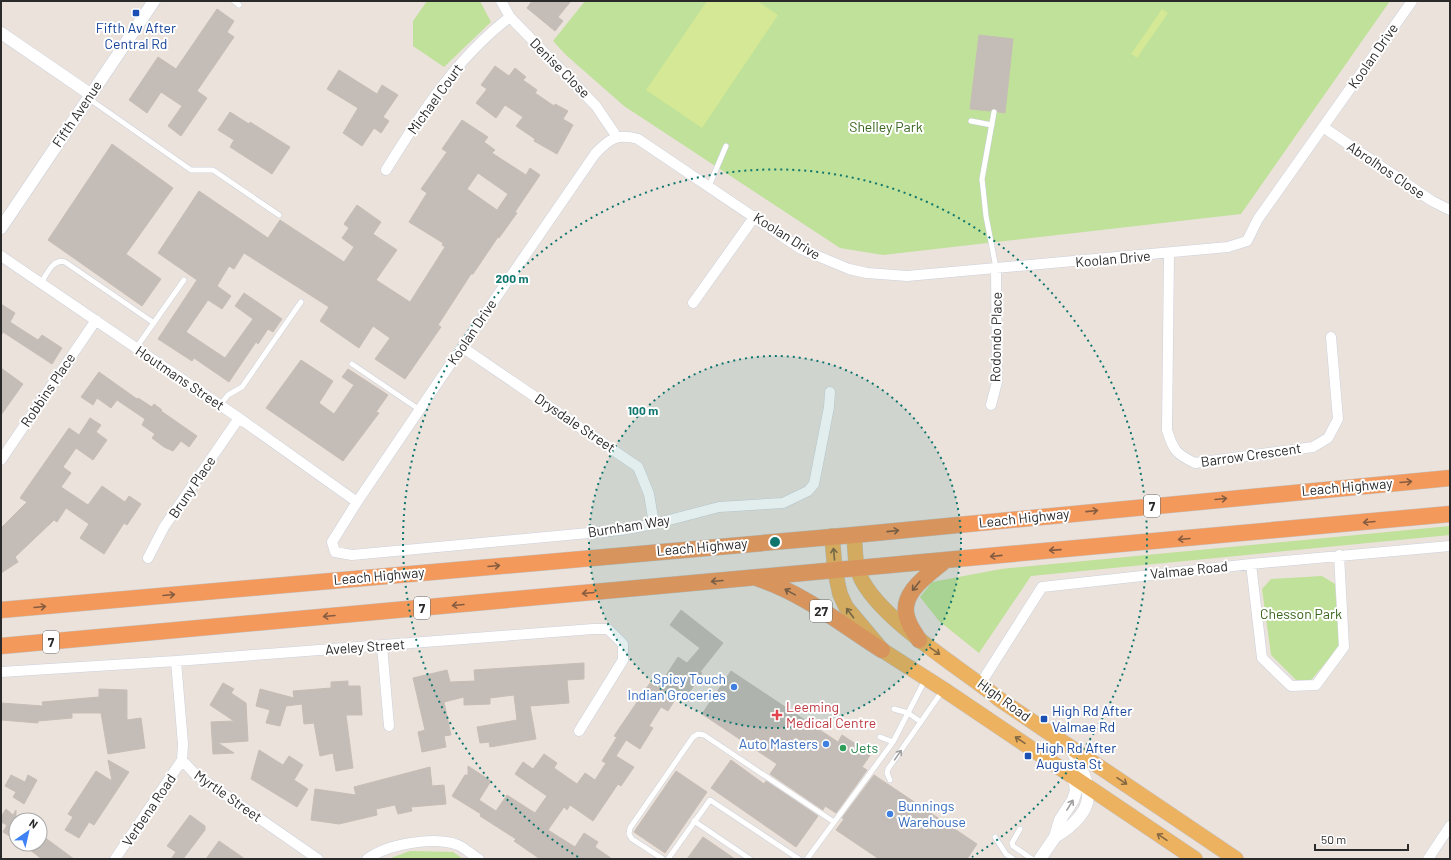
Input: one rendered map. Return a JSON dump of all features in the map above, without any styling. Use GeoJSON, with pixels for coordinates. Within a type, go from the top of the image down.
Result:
{"type":"FeatureCollection","features":[{"type":"Feature","properties":{"kind":"highway","name":"Leach Highway"},"geometry":{"type":"LineString","coordinates":[[1,610],[854,535],[1450,478]]}},
{"type":"Feature","properties":{"kind":"highway","name":"7"},"geometry":{"type":"LineString","coordinates":[[5,644],[835,571],[1450,514]]}},
{"type":"Feature","properties":{"kind":"highway"},"geometry":{"type":"LineString","coordinates":[[919,640],[907,619],[907,604],[910,595],[922,579],[946,560]]}},
{"type":"Feature","properties":{"kind":"highway","name":"27"},"geometry":{"type":"LineString","coordinates":[[756,578],[775,584],[805,600],[882,650]]}},
{"type":"Feature","properties":{"kind":"main road","name":"High Road"},"geometry":{"type":"LineString","coordinates":[[854,535],[857,569],[866,587],[888,612],[919,640],[981,684],[999,699],[1236,859]]}},
{"type":"Feature","properties":{"kind":"main road","name":"High Road"},"geometry":{"type":"LineString","coordinates":[[832,536],[835,571],[840,594],[846,607],[882,650],[1069,773],[1195,859]]}},
{"type":"Feature","properties":{"kind":"street","name":"Fifth Avenue"},"geometry":{"type":"LineString","coordinates":[[1,228],[154,1]]}},
{"type":"Feature","properties":{"kind":"street","name":"Denise Close"},"geometry":{"type":"LineString","coordinates":[[501,1],[510,17],[596,106],[617,137]]}},
{"type":"Feature","properties":{"kind":"street","name":"Koolan Drive"},"geometry":{"type":"LineString","coordinates":[[344,554],[335,552],[332,542],[356,502],[595,154],[606,142],[617,137],[627,136],[638,139],[755,216],[801,249],[850,269],[866,273],[907,276],[1169,254],[1228,247],[1247,241],[1258,219],[1412,1]]}},
{"type":"Feature","properties":{"kind":"street","name":"Michael Court"},"geometry":{"type":"LineString","coordinates":[[386,170],[458,66],[496,28],[510,17]]}},
{"type":"Feature","properties":{"kind":"street"},"geometry":{"type":"LineString","coordinates":[[1,33],[89,96]]}},
{"type":"Feature","properties":{"kind":"street","name":"Abrolhos Close"},"geometry":{"type":"LineString","coordinates":[[1324,127],[1432,201],[1450,210]]}},
{"type":"Feature","properties":{"kind":"street"},"geometry":{"type":"LineString","coordinates":[[693,303],[755,216]]}},
{"type":"Feature","properties":{"kind":"street","name":"Barrow Crescent"},"geometry":{"type":"LineString","coordinates":[[1169,254],[1167,430],[1175,452],[1195,464],[1313,447],[1328,438],[1338,419],[1331,337]]}},
{"type":"Feature","properties":{"kind":"street","name":"Houtmans Street"},"geometry":{"type":"LineString","coordinates":[[1,256],[239,418],[356,502]]}},
{"type":"Feature","properties":{"kind":"street","name":"Rodondo Place"},"geometry":{"type":"LineString","coordinates":[[991,405],[997,382],[996,268]]}},
{"type":"Feature","properties":{"kind":"street","name":"Robbins Place"},"geometry":{"type":"LineString","coordinates":[[1,460],[96,320]]}},
{"type":"Feature","properties":{"kind":"street","name":"Drysdale Street"},"geometry":{"type":"LineString","coordinates":[[462,347],[638,467],[649,494],[654,524]]}},
{"type":"Feature","properties":{"kind":"street","name":"Burnham Way"},"geometry":{"type":"LineString","coordinates":[[344,554],[621,530],[654,524],[719,507],[783,502],[808,491],[814,484],[830,407],[830,392]]}},
{"type":"Feature","properties":{"kind":"street","name":"Bruny Place"},"geometry":{"type":"LineString","coordinates":[[148,558],[164,527],[239,418]]}},
{"type":"Feature","properties":{"kind":"street","name":"Valmae Road"},"geometry":{"type":"LineString","coordinates":[[981,684],[1042,587],[1251,564],[1450,546]]}},
{"type":"Feature","properties":{"kind":"street"},"geometry":{"type":"LineString","coordinates":[[1251,564],[1262,658],[1291,686],[1316,685],[1344,647],[1339,556]]}},
{"type":"Feature","properties":{"kind":"street","name":"Aveley Street"},"geometry":{"type":"LineString","coordinates":[[1,672],[176,661],[608,629],[623,644],[623,660],[579,731]]}},
{"type":"Feature","properties":{"kind":"street"},"geometry":{"type":"LineString","coordinates":[[382,646],[389,726]]}},
{"type":"Feature","properties":{"kind":"street","name":"Myrtle Street"},"geometry":{"type":"LineString","coordinates":[[176,661],[183,744],[182,760],[195,774],[318,859]]}},
{"type":"Feature","properties":{"kind":"street"},"geometry":{"type":"LineString","coordinates":[[1069,746],[1083,769],[1089,788],[1086,809]]}},
{"type":"Feature","properties":{"kind":"street","name":"Verbena Road"},"geometry":{"type":"LineString","coordinates":[[115,859],[182,760]]}},
{"type":"Feature","properties":{"kind":"street"},"geometry":{"type":"LineString","coordinates":[[1040,859],[1055,837],[1060,820],[1074,800],[1076,791],[1075,782],[1069,773]]}},
{"type":"Feature","properties":{"kind":"street"},"geometry":{"type":"LineString","coordinates":[[1055,837],[1071,827],[1086,809],[1098,803],[1114,804]]}},
{"type":"Feature","properties":{"kind":"street"},"geometry":{"type":"LineString","coordinates":[[1428,859],[1450,826]]}},
{"type":"Feature","properties":{"kind":"street"},"geometry":{"type":"LineString","coordinates":[[367,859],[388,848],[427,841],[458,845],[479,859]]}},
{"type":"Feature","properties":{"kind":"lane"},"geometry":{"type":"LineString","coordinates":[[234,1],[239,5]]}},
{"type":"Feature","properties":{"kind":"lane"},"geometry":{"type":"LineString","coordinates":[[89,96],[191,170],[213,170],[279,215]]}},
{"type":"Feature","properties":{"kind":"lane"},"geometry":{"type":"LineString","coordinates":[[994,112],[980,184],[996,268]]}},
{"type":"Feature","properties":{"kind":"lane"},"geometry":{"type":"LineString","coordinates":[[971,121],[992,125]]}},
{"type":"Feature","properties":{"kind":"lane"},"geometry":{"type":"LineString","coordinates":[[709,186],[726,146]]}},
{"type":"Feature","properties":{"kind":"lane"},"geometry":{"type":"LineString","coordinates":[[41,282],[55,262],[60,260],[154,323]]}},
{"type":"Feature","properties":{"kind":"lane"},"geometry":{"type":"LineString","coordinates":[[136,348],[184,280]]}},
{"type":"Feature","properties":{"kind":"lane"},"geometry":{"type":"LineString","coordinates":[[220,405],[228,395],[242,387],[301,302]]}},
{"type":"Feature","properties":{"kind":"lane"},"geometry":{"type":"LineString","coordinates":[[352,364],[420,410]]}},
{"type":"Feature","properties":{"kind":"lane"},"geometry":{"type":"LineString","coordinates":[[807,859],[893,742],[926,678]]}},
{"type":"Feature","properties":{"kind":"lane"},"geometry":{"type":"LineString","coordinates":[[890,780],[887,773],[888,769],[943,689]]}},
{"type":"Feature","properties":{"kind":"lane"},"geometry":{"type":"LineString","coordinates":[[894,709],[908,713],[921,722]]}},
{"type":"Feature","properties":{"kind":"lane"},"geometry":{"type":"LineString","coordinates":[[663,859],[632,839],[629,834],[630,828],[693,737],[698,734],[704,735],[834,822]]}},
{"type":"Feature","properties":{"kind":"lane"},"geometry":{"type":"LineString","coordinates":[[880,737],[893,742]]}},
{"type":"Feature","properties":{"kind":"lane"},"geometry":{"type":"LineString","coordinates":[[668,859],[707,802],[713,800],[799,859]]}},
{"type":"Feature","properties":{"kind":"lane"},"geometry":{"type":"LineString","coordinates":[[694,821],[750,859]]}},
{"type":"Feature","properties":{"kind":"lane"},"geometry":{"type":"LineString","coordinates":[[1020,830],[1012,843],[1013,846],[1032,859]]}},
{"type":"Feature","properties":{"kind":"lane"},"geometry":{"type":"LineString","coordinates":[[995,837],[1006,854],[1013,859]]}},
{"type":"Feature","properties":{"kind":"green space"},"geometry":{"type":"Polygon","coordinates":[[[427,1],[480,1],[491,22],[444,67],[413,46],[413,21],[427,1]]]}},
{"type":"Feature","properties":{"kind":"green space","name":"Shelley Park"},"geometry":{"type":"Polygon","coordinates":[[[585,1],[1390,1],[1241,214],[883,255],[840,248],[624,106],[566,55],[553,41],[585,1]]]}},
{"type":"Feature","properties":{"kind":"green space"},"geometry":{"type":"Polygon","coordinates":[[[707,1],[757,1],[778,15],[702,128],[646,90],[707,1]]]}},
{"type":"Feature","properties":{"kind":"green space"},"geometry":{"type":"Polygon","coordinates":[[[1162,9],[1168,13],[1137,58],[1131,54],[1162,9]]]}},
{"type":"Feature","properties":{"kind":"green space"},"geometry":{"type":"Polygon","coordinates":[[[1450,526],[1450,535],[1031,576],[979,653],[939,621],[920,597],[932,582],[1001,569],[1450,526]]]}},
{"type":"Feature","properties":{"kind":"green space","name":"Chesson Park"},"geometry":{"type":"Polygon","coordinates":[[[1322,576],[1335,584],[1339,647],[1311,680],[1296,680],[1271,655],[1262,589],[1271,579],[1322,576]]]}},
{"type":"Feature","properties":{"kind":"green space"},"geometry":{"type":"Polygon","coordinates":[[[410,851],[453,852],[463,859],[388,859],[410,851]]]}},
{"type":"Feature","properties":{"kind":"building"},"geometry":{"type":"Polygon","coordinates":[[[532,1],[571,1],[558,17],[563,21],[555,31],[527,8],[532,1]]]}},
{"type":"Feature","properties":{"kind":"building"},"geometry":{"type":"Polygon","coordinates":[[[217,9],[234,21],[227,32],[234,37],[197,91],[207,98],[181,136],[168,126],[182,106],[161,92],[147,113],[129,100],[158,57],[176,69],[217,9]]]}},
{"type":"Feature","properties":{"kind":"building"},"geometry":{"type":"Polygon","coordinates":[[[979,35],[1013,39],[1005,113],[998,112],[994,108],[990,111],[970,109],[979,35]]]}},
{"type":"Feature","properties":{"kind":"building"},"geometry":{"type":"Polygon","coordinates":[[[495,66],[509,76],[515,68],[526,77],[523,80],[537,90],[535,93],[554,106],[555,104],[568,111],[563,119],[573,125],[557,154],[534,141],[535,139],[516,126],[523,117],[505,105],[496,118],[476,103],[487,89],[481,85],[495,66]]]}},
{"type":"Feature","properties":{"kind":"building"},"geometry":{"type":"Polygon","coordinates":[[[339,70],[377,94],[382,85],[398,95],[383,117],[389,121],[381,133],[374,128],[362,146],[343,133],[358,108],[327,89],[339,70]]]}},
{"type":"Feature","properties":{"kind":"building"},"geometry":{"type":"Polygon","coordinates":[[[230,112],[249,124],[250,122],[290,147],[272,174],[230,147],[234,140],[218,130],[230,112]]]}},
{"type":"Feature","properties":{"kind":"building"},"geometry":{"type":"Polygon","coordinates":[[[462,120],[488,137],[484,142],[495,150],[492,153],[526,175],[530,168],[540,175],[515,212],[517,213],[499,238],[498,237],[473,274],[471,274],[438,325],[441,327],[405,379],[375,359],[390,338],[373,326],[359,348],[320,321],[329,307],[244,253],[234,269],[229,266],[217,286],[231,296],[222,309],[208,300],[186,332],[225,358],[253,319],[235,306],[244,293],[282,319],[273,332],[268,329],[258,344],[256,342],[229,382],[194,358],[192,361],[158,339],[197,280],[158,253],[199,191],[268,238],[280,220],[344,262],[354,247],[342,238],[349,228],[344,224],[357,205],[381,222],[373,234],[397,250],[376,280],[410,302],[445,247],[442,245],[443,243],[409,222],[427,193],[421,189],[447,152],[442,149],[462,120]],[[478,173],[467,189],[497,210],[508,194],[478,173]]]}},
{"type":"Feature","properties":{"kind":"building"},"geometry":{"type":"Polygon","coordinates":[[[112,144],[173,188],[126,254],[161,279],[142,306],[48,240],[112,144]]]}},
{"type":"Feature","properties":{"kind":"building"},"geometry":{"type":"Polygon","coordinates":[[[1,304],[15,313],[10,322],[38,340],[42,335],[62,348],[52,364],[3,332],[1,336],[1,304]]]}},
{"type":"Feature","properties":{"kind":"building"},"geometry":{"type":"Polygon","coordinates":[[[301,360],[333,381],[319,403],[334,414],[354,385],[342,377],[348,369],[388,395],[376,412],[379,413],[343,461],[266,408],[301,360]]]}},
{"type":"Feature","properties":{"kind":"building"},"geometry":{"type":"Polygon","coordinates":[[[1,368],[23,384],[1,415],[1,368]]]}},
{"type":"Feature","properties":{"kind":"building"},"geometry":{"type":"Polygon","coordinates":[[[99,372],[137,399],[138,398],[152,407],[154,404],[162,410],[161,411],[197,436],[189,447],[181,441],[173,451],[164,447],[152,438],[155,434],[142,425],[145,419],[117,400],[111,408],[97,398],[93,405],[81,397],[99,372]]]}},
{"type":"Feature","properties":{"kind":"building"},"geometry":{"type":"Polygon","coordinates":[[[90,418],[101,425],[96,432],[107,440],[93,460],[76,448],[63,467],[71,473],[61,487],[88,505],[102,486],[125,502],[129,496],[141,504],[127,525],[124,523],[104,554],[80,538],[89,524],[66,508],[57,522],[54,520],[15,557],[18,562],[1,573],[1,528],[27,502],[20,498],[69,428],[79,435],[90,418]]]}},
{"type":"Feature","properties":{"kind":"building"},"geometry":{"type":"Polygon","coordinates":[[[681,610],[723,643],[700,672],[702,673],[685,699],[678,695],[668,711],[661,707],[649,726],[653,728],[640,749],[626,740],[616,756],[634,767],[621,786],[618,784],[593,821],[570,805],[567,810],[564,807],[548,830],[575,847],[584,833],[598,842],[595,847],[612,859],[540,859],[514,841],[516,839],[480,816],[481,814],[452,796],[465,775],[468,775],[468,766],[491,781],[479,800],[496,811],[507,795],[535,813],[547,796],[515,774],[523,762],[533,769],[544,754],[557,763],[554,768],[577,784],[585,773],[595,780],[606,763],[602,761],[617,737],[614,736],[650,683],[658,688],[678,657],[687,663],[700,648],[670,625],[681,610]]]}},
{"type":"Feature","properties":{"kind":"building"},"geometry":{"type":"Polygon","coordinates":[[[584,663],[584,679],[567,680],[569,703],[530,706],[536,739],[490,747],[489,742],[480,743],[477,727],[517,720],[514,695],[490,698],[490,704],[464,705],[464,697],[444,702],[451,735],[444,736],[446,747],[422,752],[418,732],[425,730],[413,678],[447,670],[450,682],[475,681],[474,670],[584,663]]]}},
{"type":"Feature","properties":{"kind":"building"},"geometry":{"type":"Polygon","coordinates":[[[731,671],[838,742],[842,735],[871,754],[862,767],[867,770],[836,813],[825,806],[823,810],[770,774],[777,764],[702,714],[731,671]]]}},
{"type":"Feature","properties":{"kind":"building"},"geometry":{"type":"Polygon","coordinates":[[[348,681],[348,686],[360,686],[362,715],[346,715],[353,768],[336,771],[333,753],[320,756],[314,723],[304,724],[302,704],[286,706],[280,726],[266,723],[270,710],[256,706],[260,689],[294,698],[293,691],[331,688],[331,682],[348,681]]]}},
{"type":"Feature","properties":{"kind":"building"},"geometry":{"type":"Polygon","coordinates":[[[223,683],[234,689],[231,693],[246,703],[248,741],[218,743],[234,753],[213,754],[211,722],[234,721],[210,705],[223,683]]]}},
{"type":"Feature","properties":{"kind":"building"},"geometry":{"type":"Polygon","coordinates":[[[99,689],[127,690],[127,720],[141,718],[145,748],[108,754],[101,713],[72,713],[72,718],[38,721],[38,723],[1,720],[1,703],[43,706],[42,702],[99,697],[99,689]]]}},
{"type":"Feature","properties":{"kind":"building"},"geometry":{"type":"Polygon","coordinates":[[[259,750],[283,765],[289,756],[303,765],[294,780],[308,789],[297,807],[251,779],[259,750]]]}},
{"type":"Feature","properties":{"kind":"building"},"geometry":{"type":"Polygon","coordinates":[[[108,760],[129,772],[94,825],[89,822],[79,838],[65,830],[73,817],[68,814],[96,771],[112,781],[108,760]]]}},
{"type":"Feature","properties":{"kind":"building"},"geometry":{"type":"Polygon","coordinates":[[[731,760],[764,784],[766,781],[818,816],[796,847],[711,788],[731,760]]]}},
{"type":"Feature","properties":{"kind":"building"},"geometry":{"type":"Polygon","coordinates":[[[430,767],[432,786],[444,785],[446,804],[411,807],[412,811],[398,814],[395,805],[376,809],[377,815],[339,824],[311,820],[315,789],[356,795],[354,787],[430,767]]]}},
{"type":"Feature","properties":{"kind":"building"},"geometry":{"type":"Polygon","coordinates":[[[676,771],[707,792],[665,853],[634,832],[676,771]]]}},
{"type":"Feature","properties":{"kind":"building"},"geometry":{"type":"Polygon","coordinates":[[[11,775],[25,782],[28,775],[37,780],[24,804],[13,797],[16,792],[5,786],[11,775]]]}},
{"type":"Feature","properties":{"kind":"building","name":"Bunnings Warehouse"},"geometry":{"type":"Polygon","coordinates":[[[874,775],[977,844],[967,859],[879,859],[836,830],[844,819],[842,818],[874,775]]]}},
{"type":"Feature","properties":{"kind":"building"},"geometry":{"type":"Polygon","coordinates":[[[6,809],[10,812],[8,812],[8,835],[3,832],[7,825],[1,822],[1,817],[6,809]]]}},
{"type":"Feature","properties":{"kind":"building"},"geometry":{"type":"Polygon","coordinates":[[[190,815],[205,826],[205,830],[183,859],[171,859],[176,852],[167,846],[190,815]]]}},
{"type":"Feature","properties":{"kind":"building"},"geometry":{"type":"Polygon","coordinates":[[[703,837],[735,859],[687,859],[703,837]]]}},
{"type":"Feature","properties":{"kind":"building"},"geometry":{"type":"Polygon","coordinates":[[[48,840],[74,859],[42,859],[33,852],[48,852],[48,840]]]}},
{"type":"Feature","properties":{"kind":"building"},"geometry":{"type":"Polygon","coordinates":[[[219,841],[245,859],[206,859],[219,841]]]}},
{"type":"Feature","properties":{"kind":"place","name":"Fifth Av After Central Rd"},"geometry":{"type":"Point","coordinates":[136,13]}},
{"type":"Feature","properties":{"kind":"place","name":"Spicy Touch Indian Groceries"},"geometry":{"type":"Point","coordinates":[734,687]}},
{"type":"Feature","properties":{"kind":"place","name":"Leeming Medical Centre"},"geometry":{"type":"Point","coordinates":[777,715]}},
{"type":"Feature","properties":{"kind":"place","name":"High Rd After Valmae Rd"},"geometry":{"type":"Point","coordinates":[1044,719]}},
{"type":"Feature","properties":{"kind":"place","name":"Auto Masters"},"geometry":{"type":"Point","coordinates":[826,744]}},
{"type":"Feature","properties":{"kind":"place","name":"Jets"},"geometry":{"type":"Point","coordinates":[843,748]}},
{"type":"Feature","properties":{"kind":"place","name":"High Rd After Augusta St"},"geometry":{"type":"Point","coordinates":[1028,756]}},
{"type":"Feature","properties":{"kind":"place","name":"Bunnings Warehouse"},"geometry":{"type":"Point","coordinates":[890,814]}}]}
